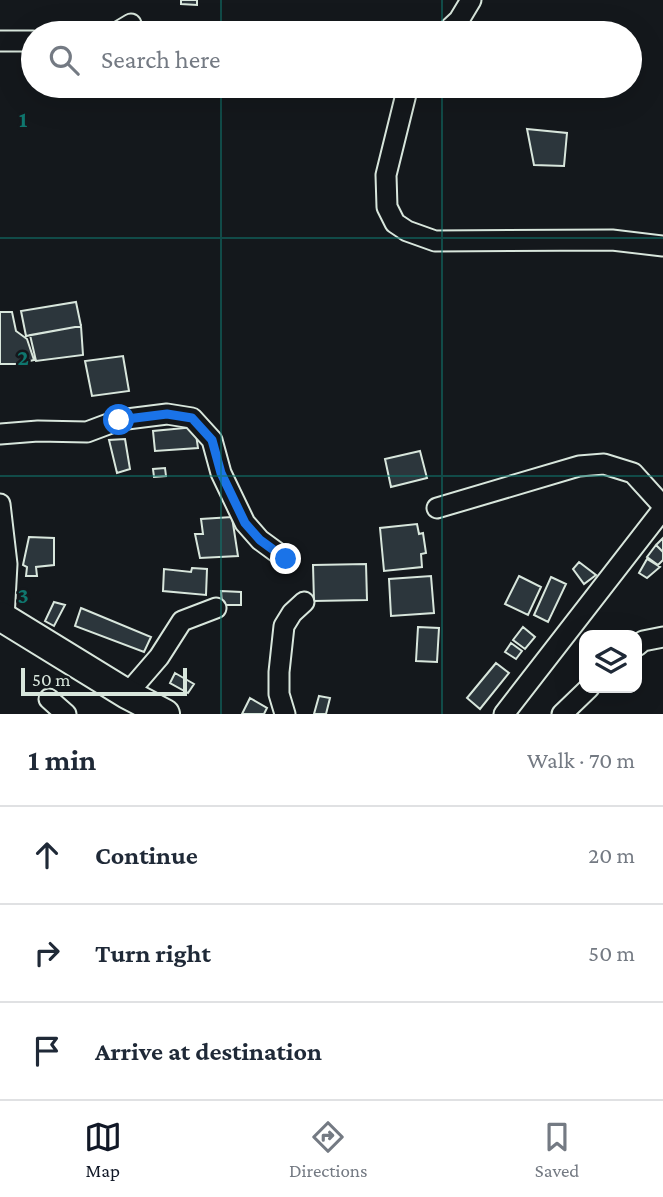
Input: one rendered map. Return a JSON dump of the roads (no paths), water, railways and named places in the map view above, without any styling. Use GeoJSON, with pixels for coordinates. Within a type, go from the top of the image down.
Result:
{"type":"FeatureCollection","features":[{"type":"Feature","properties":{"kind":"main road"},"geometry":{"type":"LineString","coordinates":[[2,617],[127,694],[165,714]]}},
{"type":"Feature","properties":{"kind":"street"},"geometry":{"type":"LineString","coordinates":[[458,21],[471,0]]}},
{"type":"Feature","properties":{"kind":"street"},"geometry":{"type":"LineString","coordinates":[[0,41],[21,41]]}},
{"type":"Feature","properties":{"kind":"street"},"geometry":{"type":"LineString","coordinates":[[405,98],[386,175],[387,207],[395,223],[407,231],[435,241],[612,240],[663,246]]}},
{"type":"Feature","properties":{"kind":"street"},"geometry":{"type":"LineString","coordinates":[[0,435],[38,431],[87,432],[119,420],[167,414],[192,418],[212,440],[221,473],[245,523],[260,540],[286,559]]}},
{"type":"Feature","properties":{"kind":"street"},"geometry":{"type":"LineString","coordinates":[[436,508],[579,466],[604,464],[633,473],[663,507],[504,714]]}},
{"type":"Feature","properties":{"kind":"street"},"geometry":{"type":"LineString","coordinates":[[0,504],[7,564],[2,617]]}},
{"type":"Feature","properties":{"kind":"street"},"geometry":{"type":"LineString","coordinates":[[285,714],[279,694],[284,626],[292,613],[304,602]]}},
{"type":"Feature","properties":{"kind":"street"},"geometry":{"type":"LineString","coordinates":[[127,694],[159,657],[182,621],[216,608]]}},
{"type":"Feature","properties":{"kind":"street"},"geometry":{"type":"LineString","coordinates":[[642,641],[663,638]]}},
{"type":"Feature","properties":{"kind":"street"},"geometry":{"type":"LineString","coordinates":[[562,714],[584,693]]}},
{"type":"Feature","properties":{"kind":"street"},"geometry":{"type":"LineString","coordinates":[[49,699],[66,714]]}}]}
